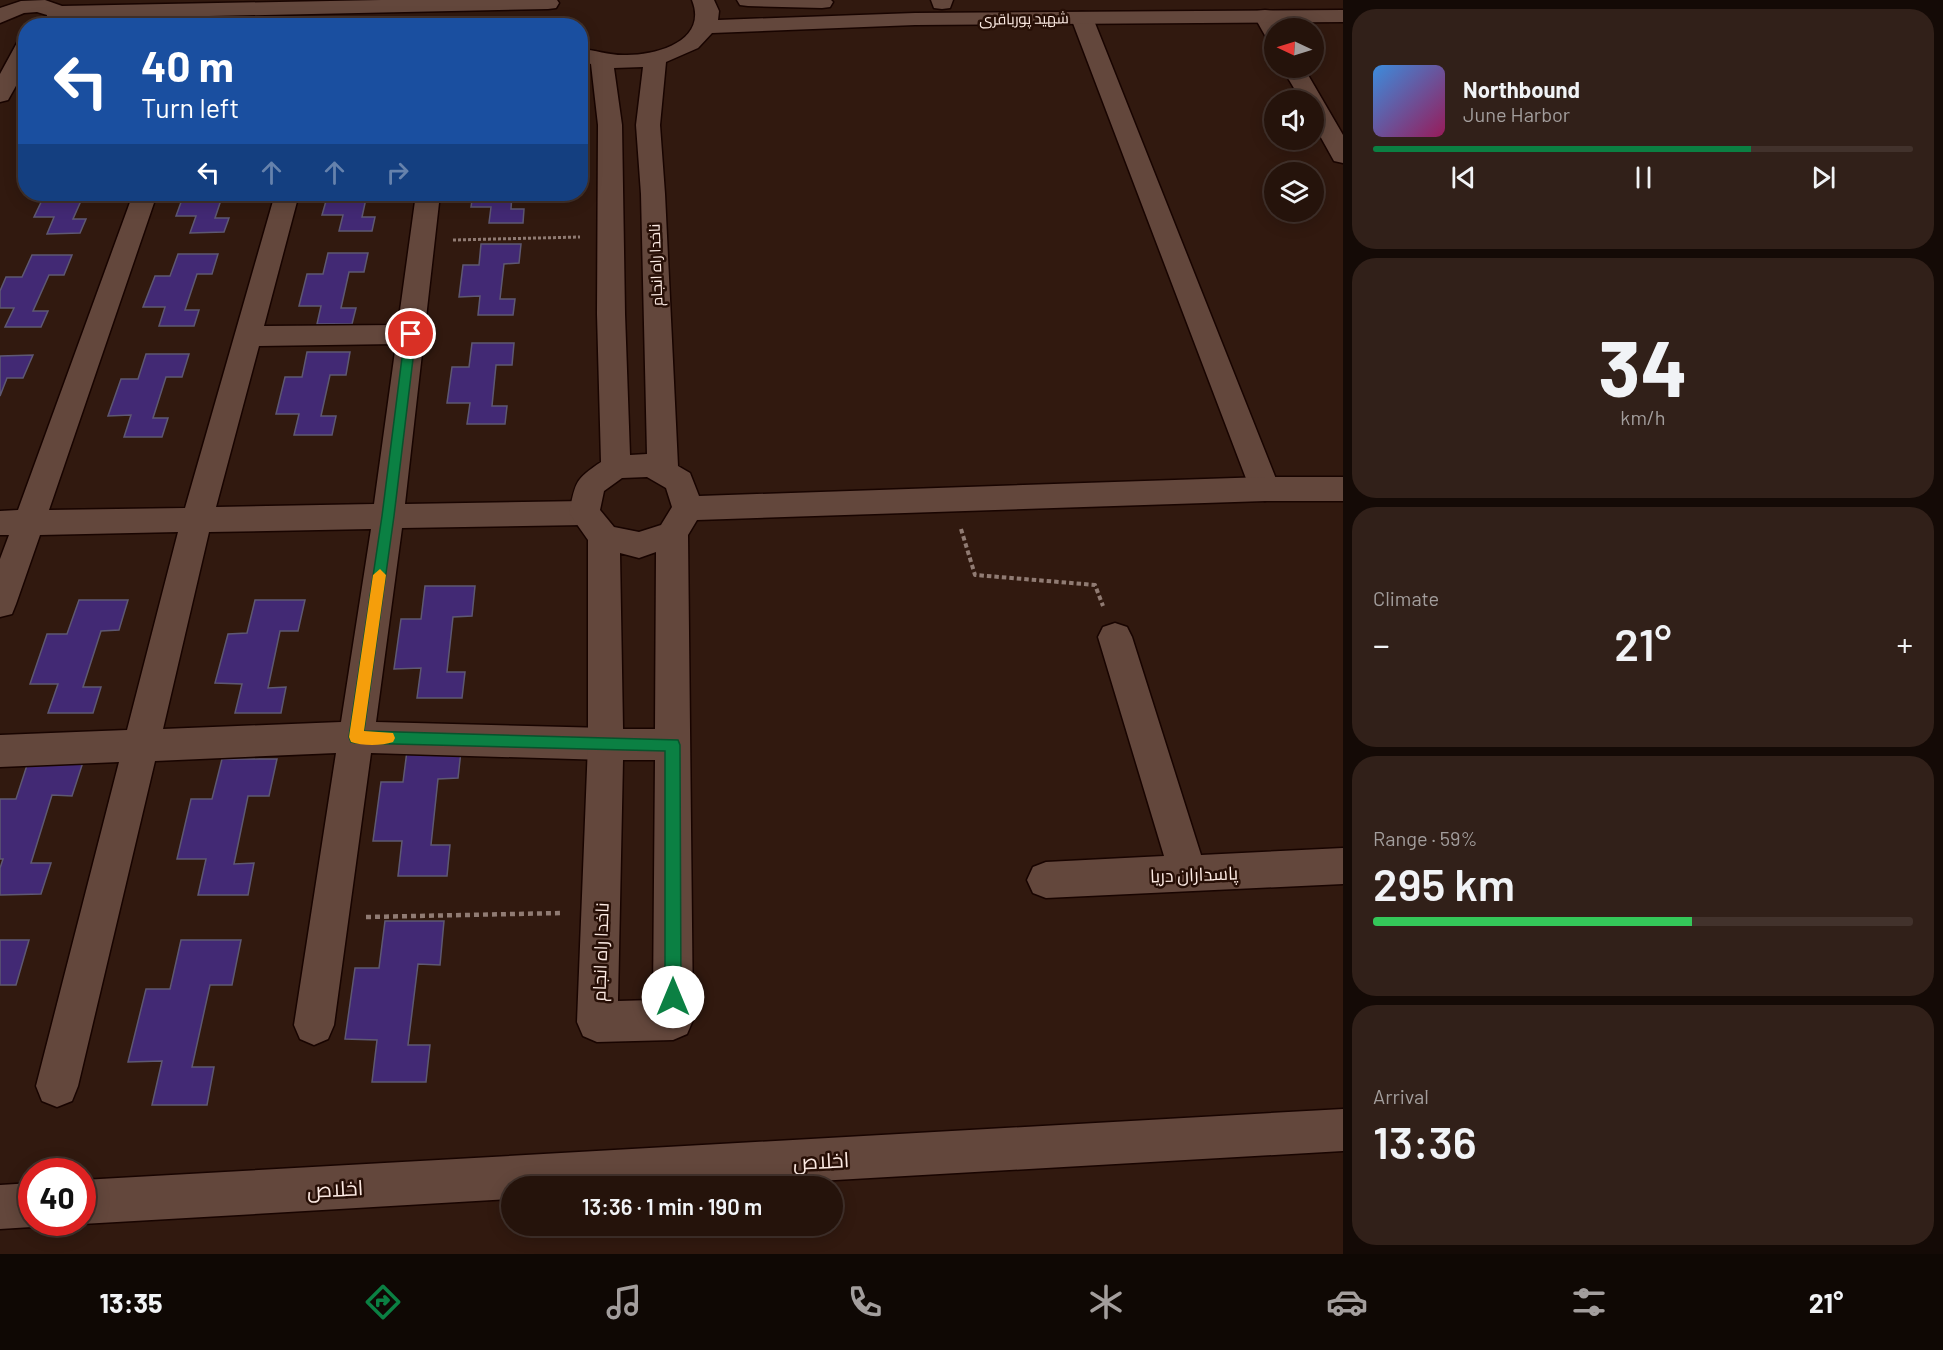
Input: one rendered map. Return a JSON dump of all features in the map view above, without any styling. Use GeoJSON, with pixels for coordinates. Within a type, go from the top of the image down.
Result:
{"type":"FeatureCollection","features":[{"type":"Feature","properties":{"kind":"street"},"geometry":{"type":"LineString","coordinates":[[616,467],[611,314],[610,125],[591,57],[629,62],[655,59],[678,51],[695,40],[705,27],[708,13],[703,0]]}},
{"type":"Feature","properties":{"kind":"street","name":"شهید پورباقری"},"geometry":{"type":"LineString","coordinates":[[748,0],[820,1],[913,11],[942,1],[1080,7],[1264,24]]}},
{"type":"Feature","properties":{"kind":"street"},"geometry":{"type":"LineString","coordinates":[[2,14],[23,7],[50,11],[341,11],[452,3],[550,2],[544,18]]}},
{"type":"Feature","properties":{"kind":"street","name":"شهید پورباقری"},"geometry":{"type":"LineString","coordinates":[[705,27],[913,11],[1343,3]]}},
{"type":"Feature","properties":{"kind":"street"},"geometry":{"type":"LineString","coordinates":[[1080,7],[1265,489]]}},
{"type":"Feature","properties":{"kind":"street","name":"شهید پورباقری"},"geometry":{"type":"LineString","coordinates":[[1324,18],[1343,16]]}},
{"type":"Feature","properties":{"kind":"street"},"geometry":{"type":"LineString","coordinates":[[0,40],[18,44]]}},
{"type":"Feature","properties":{"kind":"street","name":"ناخدا راه انجام"},"geometry":{"type":"LineString","coordinates":[[655,59],[648,125],[663,472]]}},
{"type":"Feature","properties":{"kind":"street"},"geometry":{"type":"LineString","coordinates":[[0,95],[18,60]]}},
{"type":"Feature","properties":{"kind":"street"},"geometry":{"type":"LineString","coordinates":[[1324,122],[1343,156]]}},
{"type":"Feature","properties":{"kind":"street"},"geometry":{"type":"LineString","coordinates":[[610,196],[652,194]]}},
{"type":"Feature","properties":{"kind":"street"},"geometry":{"type":"LineString","coordinates":[[0,604],[15,523],[142,201]]}},
{"type":"Feature","properties":{"kind":"street"},"geometry":{"type":"LineString","coordinates":[[57,1086],[197,519],[286,201]]}},
{"type":"Feature","properties":{"kind":"street"},"geometry":{"type":"LineString","coordinates":[[314,1025],[388,516],[427,201]]}},
{"type":"Feature","properties":{"kind":"street"},"geometry":{"type":"LineString","coordinates":[[611,314],[657,313]]}},
{"type":"Feature","properties":{"kind":"street"},"geometry":{"type":"LineString","coordinates":[[248,336],[411,334]]}},
{"type":"Feature","properties":{"kind":"street"},"geometry":{"type":"LineString","coordinates":[[594,525],[590,485],[616,467],[651,465],[679,481],[680,521]]}},
{"type":"Feature","properties":{"kind":"street"},"geometry":{"type":"LineString","coordinates":[[15,523],[388,516],[594,525],[639,545],[680,521],[952,500],[1265,489],[1343,489]]}},
{"type":"Feature","properties":{"kind":"street","name":"ناخدا راه انجام"},"geometry":{"type":"LineString","coordinates":[[594,525],[606,744],[597,1022],[673,1020],[673,745],[680,521]]}},
{"type":"Feature","properties":{"kind":"street"},"geometry":{"type":"LineString","coordinates":[[1115,637],[1188,874]]}},
{"type":"Feature","properties":{"kind":"street"},"geometry":{"type":"LineString","coordinates":[[0,751],[356,737],[673,745]]}},
{"type":"Feature","properties":{"kind":"street","name":"پاسداران دریا"},"geometry":{"type":"LineString","coordinates":[[1046,880],[1343,866]]}},
{"type":"Feature","properties":{"kind":"street","name":"اخلاص"},"geometry":{"type":"LineString","coordinates":[[96,1201],[1343,1130]]}},
{"type":"Feature","properties":{"kind":"street"},"geometry":{"type":"LineString","coordinates":[[0,1207],[18,1206]]}},
{"type":"Feature","properties":{"kind":"path"},"geometry":{"type":"LineString","coordinates":[[422,240],[610,236]]}},
{"type":"Feature","properties":{"kind":"path"},"geometry":{"type":"LineString","coordinates":[[952,500],[975,574],[1095,585],[1115,637]]}},
{"type":"Feature","properties":{"kind":"path"},"geometry":{"type":"LineString","coordinates":[[330,917],[601,913]]}},
{"type":"Feature","properties":{"kind":"building"},"geometry":{"type":"Polygon","coordinates":[[[42,201],[81,201],[73,219],[86,219],[80,233],[47,234],[54,217],[34,217],[42,201]]]}},
{"type":"Feature","properties":{"kind":"building"},"geometry":{"type":"Polygon","coordinates":[[[181,201],[221,201],[215,218],[229,218],[224,232],[190,233],[196,216],[176,216],[181,201]]]}},
{"type":"Feature","properties":{"kind":"building"},"geometry":{"type":"Polygon","coordinates":[[[326,201],[365,201],[362,217],[375,217],[372,231],[339,231],[343,215],[322,215],[326,201]]]}},
{"type":"Feature","properties":{"kind":"building"},"geometry":{"type":"Polygon","coordinates":[[[472,201],[512,201],[511,209],[524,209],[523,223],[489,223],[491,207],[471,207],[472,201]]]}},
{"type":"Feature","properties":{"kind":"building"},"geometry":{"type":"Polygon","coordinates":[[[481,244],[521,244],[519,263],[504,264],[500,299],[515,299],[513,315],[478,315],[480,296],[459,297],[463,265],[479,265],[481,244]]]}},
{"type":"Feature","properties":{"kind":"building"},"geometry":{"type":"Polygon","coordinates":[[[328,253],[368,253],[364,272],[349,272],[341,308],[356,308],[352,324],[317,324],[321,306],[299,306],[307,274],[323,274],[328,253]]]}},
{"type":"Feature","properties":{"kind":"building"},"geometry":{"type":"Polygon","coordinates":[[[178,254],[218,254],[212,274],[197,274],[185,310],[199,310],[194,326],[159,326],[165,307],[143,307],[155,276],[170,276],[178,254]]]}},
{"type":"Feature","properties":{"kind":"building"},"geometry":{"type":"Polygon","coordinates":[[[32,255],[72,255],[64,275],[49,275],[33,311],[48,311],[41,327],[5,327],[14,308],[0,308],[0,291],[6,277],[22,277],[32,255]]]}},
{"type":"Feature","properties":{"kind":"building"},"geometry":{"type":"Polygon","coordinates":[[[472,343],[514,343],[512,365],[496,365],[492,406],[507,406],[505,424],[467,424],[470,403],[447,403],[452,367],[469,367],[472,343]]]}},
{"type":"Feature","properties":{"kind":"building"},"geometry":{"type":"Polygon","coordinates":[[[307,352],[350,352],[346,375],[330,375],[321,416],[336,416],[332,435],[294,435],[299,414],[276,414],[285,377],[302,377],[307,352]]]}},
{"type":"Feature","properties":{"kind":"building"},"geometry":{"type":"Polygon","coordinates":[[[146,354],[189,354],[182,377],[166,377],[153,418],[168,418],[162,437],[124,437],[131,415],[108,416],[121,379],[138,379],[146,354]]]}},
{"type":"Feature","properties":{"kind":"building"},"geometry":{"type":"Polygon","coordinates":[[[33,355],[23,378],[7,378],[0,396],[0,356],[33,355]]]}},
{"type":"Feature","properties":{"kind":"building"},"geometry":{"type":"Polygon","coordinates":[[[425,586],[475,586],[472,616],[453,617],[447,672],[465,672],[462,698],[417,698],[421,668],[394,669],[401,619],[421,619],[425,586]]]}},
{"type":"Feature","properties":{"kind":"building"},"geometry":{"type":"Polygon","coordinates":[[[79,600],[128,600],[119,630],[101,631],[83,687],[101,687],[93,713],[48,713],[58,684],[30,684],[47,634],[67,634],[79,600]]]}},
{"type":"Feature","properties":{"kind":"building"},"geometry":{"type":"Polygon","coordinates":[[[255,600],[305,600],[298,631],[280,631],[268,688],[286,687],[281,713],[235,713],[242,684],[215,683],[228,634],[247,633],[255,600]]]}},
{"type":"Feature","properties":{"kind":"building"},"geometry":{"type":"Polygon","coordinates":[[[462,742],[458,778],[438,779],[431,845],[450,845],[447,876],[398,876],[402,841],[373,841],[381,782],[403,782],[408,743],[462,742]]]}},
{"type":"Feature","properties":{"kind":"building"},"geometry":{"type":"Polygon","coordinates":[[[29,759],[84,759],[72,796],[52,795],[31,863],[51,863],[41,894],[0,895],[0,868],[3,859],[0,859],[0,799],[16,799],[29,759]]]}},
{"type":"Feature","properties":{"kind":"building"},"geometry":{"type":"Polygon","coordinates":[[[222,759],[277,759],[269,796],[248,796],[234,864],[254,863],[248,895],[198,895],[206,859],[177,859],[191,799],[212,799],[222,759]]]}},
{"type":"Feature","properties":{"kind":"building"},"geometry":{"type":"Polygon","coordinates":[[[385,921],[444,921],[440,965],[418,964],[408,1045],[430,1045],[426,1082],[372,1082],[377,1040],[345,1039],[355,968],[379,968],[385,921]]]}},
{"type":"Feature","properties":{"kind":"building"},"geometry":{"type":"Polygon","coordinates":[[[0,940],[29,940],[16,985],[0,985],[0,940]]]}},
{"type":"Feature","properties":{"kind":"building"},"geometry":{"type":"Polygon","coordinates":[[[181,940],[241,940],[232,985],[210,985],[192,1067],[214,1067],[207,1105],[152,1105],[162,1061],[128,1062],[146,989],[170,989],[181,940]]]}},
{"type":"Feature","properties":{"kind":"slow traffic"},"geometry":{"type":"LineString","coordinates":[[380,575],[356,737],[388,738]]}},
{"type":"Feature","properties":{"kind":"route"},"geometry":{"type":"LineString","coordinates":[[411,334],[388,516],[356,737],[673,745],[673,997]]}}]}
